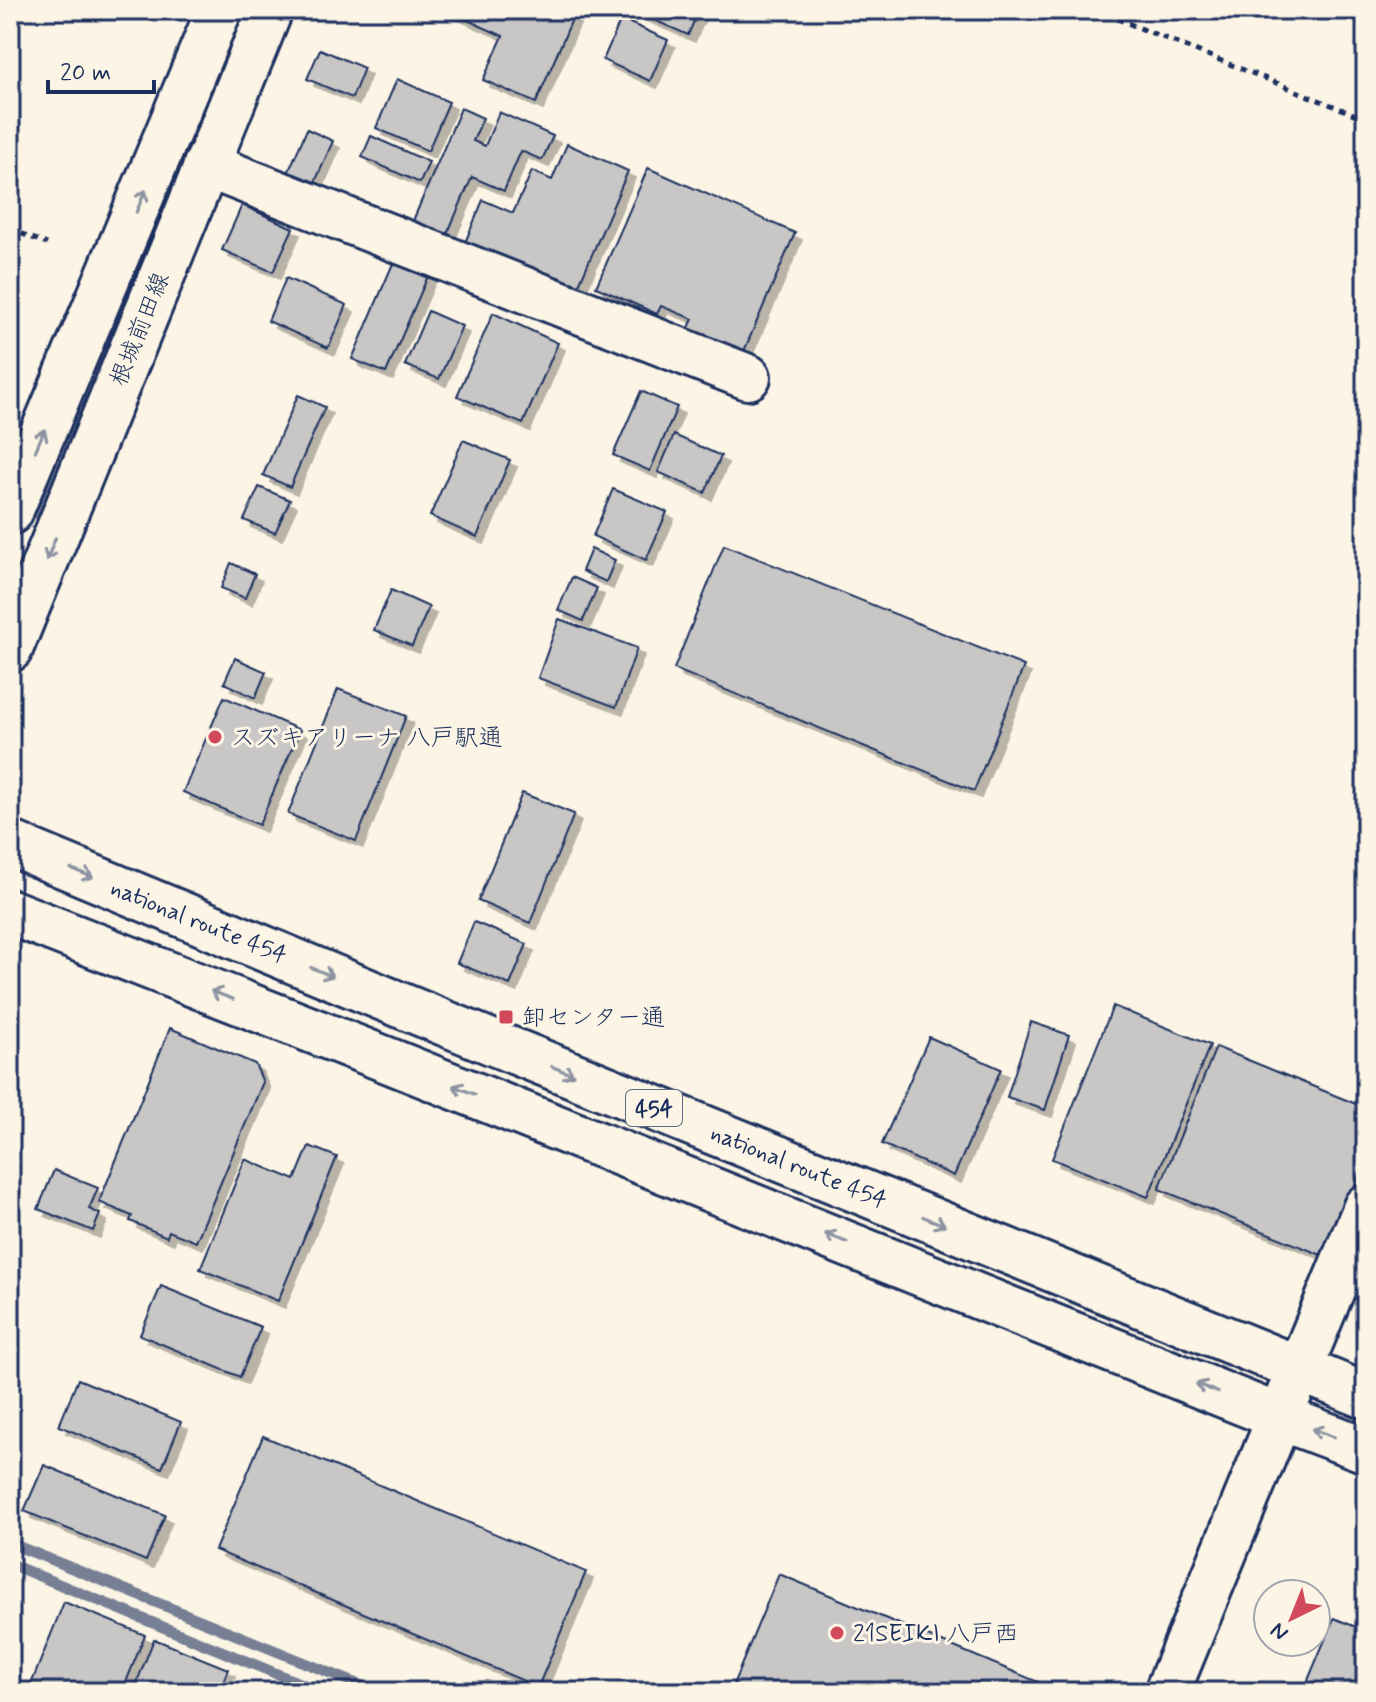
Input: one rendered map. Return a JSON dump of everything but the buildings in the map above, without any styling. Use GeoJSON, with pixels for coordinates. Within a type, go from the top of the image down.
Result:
{"type":"FeatureCollection","features":[{"type":"Feature","properties":{"kind":"main road","name":"根城前田線"},"geometry":{"type":"LineString","coordinates":[[10,512],[219,10]]}},
{"type":"Feature","properties":{"kind":"main road","name":"根城前田線"},"geometry":{"type":"LineString","coordinates":[[10,649],[270,10]]}},
{"type":"Feature","properties":{"kind":"main road"},"geometry":{"type":"LineString","coordinates":[[206,165],[748,377]]}},
{"type":"Feature","properties":{"kind":"main road","name":"national route 454"},"geometry":{"type":"LineString","coordinates":[[10,843],[420,1013],[1366,1396]]}},
{"type":"Feature","properties":{"kind":"main road","name":"454"},"geometry":{"type":"LineString","coordinates":[[10,912],[1366,1450]]}},
{"type":"Feature","properties":{"kind":"main road"},"geometry":{"type":"LineString","coordinates":[[1167,1692],[1366,1207]]}},
{"type":"Feature","properties":{"kind":"path"},"geometry":{"type":"LineString","coordinates":[[1095,10],[1366,119]]}},
{"type":"Feature","properties":{"kind":"path"},"geometry":{"type":"LineString","coordinates":[[10,229],[47,244]]}},
{"type":"Feature","properties":{"kind":"waterway"},"geometry":{"type":"LineString","coordinates":[[40,516],[245,10]]}},
{"type":"Feature","properties":{"kind":"waterway"},"geometry":{"type":"LineString","coordinates":[[10,1543],[377,1692]]}},
{"type":"Feature","properties":{"kind":"waterway"},"geometry":{"type":"LineString","coordinates":[[10,1564],[321,1692]]}},
{"type":"Feature","properties":{"kind":"place","name":"スズキアリーナ 八戸駅通"},"geometry":{"type":"Point","coordinates":[215,737]}},
{"type":"Feature","properties":{"kind":"place","name":"卸センター通"},"geometry":{"type":"Point","coordinates":[506,1017]}},
{"type":"Feature","properties":{"kind":"place","name":"21SEIKI 八戸西"},"geometry":{"type":"Point","coordinates":[837,1633]}}]}
